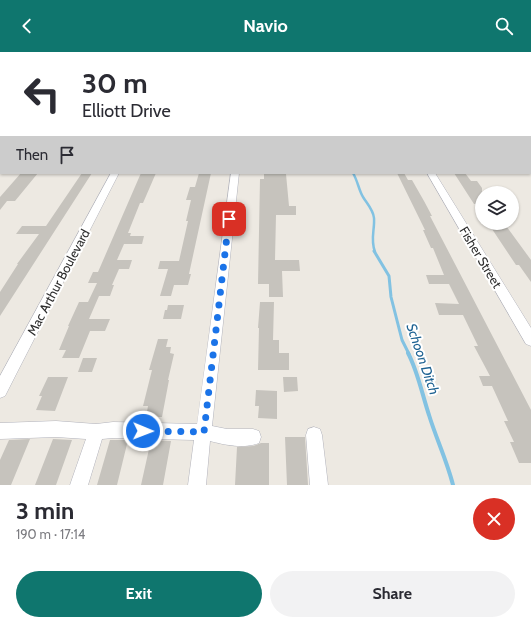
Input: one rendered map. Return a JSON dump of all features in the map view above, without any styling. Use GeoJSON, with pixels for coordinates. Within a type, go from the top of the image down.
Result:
{"type":"FeatureCollection","features":[{"type":"Feature","properties":{"kind":"street","name":"Mac Arthur Boulevard"},"geometry":{"type":"LineString","coordinates":[[0,391],[114,174]]}},
{"type":"Feature","properties":{"kind":"street"},"geometry":{"type":"LineString","coordinates":[[197,485],[234,174]]}},
{"type":"Feature","properties":{"kind":"street","name":"Fisher Street"},"geometry":{"type":"LineString","coordinates":[[432,174],[531,340]]}},
{"type":"Feature","properties":{"kind":"street"},"geometry":{"type":"LineString","coordinates":[[0,430],[56,429],[96,432],[112,430],[204,432],[227,437],[253,437]]}},
{"type":"Feature","properties":{"kind":"street"},"geometry":{"type":"LineString","coordinates":[[79,485],[96,432]]}},
{"type":"Feature","properties":{"kind":"street"},"geometry":{"type":"LineString","coordinates":[[314,436],[319,485]]}},
{"type":"Feature","properties":{"kind":"building"},"geometry":{"type":"Polygon","coordinates":[[[20,174],[37,174],[15,201],[7,201],[0,210],[0,197],[20,174]]]}},
{"type":"Feature","properties":{"kind":"building"},"geometry":{"type":"Polygon","coordinates":[[[81,174],[91,174],[0,316],[0,292],[17,264],[39,234],[16,234],[22,226],[46,226],[81,174]]]}},
{"type":"Feature","properties":{"kind":"building"},"geometry":{"type":"Polygon","coordinates":[[[141,174],[156,174],[143,203],[140,203],[128,233],[131,233],[130,236],[144,236],[142,244],[124,244],[117,260],[132,260],[129,269],[119,269],[112,285],[114,285],[110,296],[99,296],[89,319],[110,319],[105,331],[90,331],[79,358],[62,358],[66,350],[59,350],[68,326],[79,302],[88,302],[97,283],[88,283],[93,272],[98,272],[141,174]]]}},
{"type":"Feature","properties":{"kind":"building"},"geometry":{"type":"Polygon","coordinates":[[[199,174],[211,174],[189,274],[191,274],[188,285],[174,285],[171,296],[160,296],[168,269],[158,269],[160,261],[179,261],[191,200],[186,200],[190,187],[195,187],[199,174]]]}},
{"type":"Feature","properties":{"kind":"building"},"geometry":{"type":"Polygon","coordinates":[[[264,174],[286,174],[289,206],[296,206],[296,215],[276,215],[275,260],[299,260],[300,271],[282,271],[283,297],[269,297],[269,284],[258,284],[260,179],[264,179],[264,174]]]}},
{"type":"Feature","properties":{"kind":"building"},"geometry":{"type":"Polygon","coordinates":[[[397,174],[405,174],[408,180],[412,180],[424,201],[432,216],[430,216],[531,410],[531,463],[519,463],[510,442],[514,442],[504,421],[508,421],[492,386],[483,386],[479,376],[490,376],[474,346],[478,346],[463,315],[439,315],[435,303],[459,304],[449,284],[429,284],[426,275],[444,275],[433,248],[431,248],[423,230],[425,230],[397,174]]]}},
{"type":"Feature","properties":{"kind":"building"},"geometry":{"type":"Polygon","coordinates":[[[455,174],[466,174],[471,181],[477,181],[481,186],[475,186],[475,204],[455,174]]]}},
{"type":"Feature","properties":{"kind":"building"},"geometry":{"type":"Polygon","coordinates":[[[493,230],[509,230],[531,260],[531,282],[519,265],[516,265],[493,230]]]}},
{"type":"Feature","properties":{"kind":"building"},"geometry":{"type":"Polygon","coordinates":[[[260,302],[274,302],[273,340],[279,340],[279,353],[289,353],[289,370],[258,370],[258,328],[260,302]]]}},
{"type":"Feature","properties":{"kind":"building"},"geometry":{"type":"Polygon","coordinates":[[[168,305],[184,305],[181,319],[163,319],[168,305]]]}},
{"type":"Feature","properties":{"kind":"building"},"geometry":{"type":"Polygon","coordinates":[[[158,339],[168,339],[166,347],[171,347],[170,353],[174,354],[162,417],[146,417],[148,406],[143,406],[152,370],[149,370],[158,339]]]}},
{"type":"Feature","properties":{"kind":"building"},"geometry":{"type":"Polygon","coordinates":[[[83,358],[97,358],[92,372],[78,372],[83,358]]]}},
{"type":"Feature","properties":{"kind":"building"},"geometry":{"type":"Polygon","coordinates":[[[48,377],[68,377],[55,411],[36,410],[42,396],[39,396],[48,377]]]}},
{"type":"Feature","properties":{"kind":"building"},"geometry":{"type":"Polygon","coordinates":[[[283,377],[297,377],[298,391],[284,392],[283,377]]]}},
{"type":"Feature","properties":{"kind":"building"},"geometry":{"type":"Polygon","coordinates":[[[256,390],[277,391],[277,419],[258,418],[259,406],[255,406],[256,390]]]}},
{"type":"Feature","properties":{"kind":"building"},"geometry":{"type":"Polygon","coordinates":[[[285,437],[305,437],[308,485],[287,485],[285,437]]]}},
{"type":"Feature","properties":{"kind":"building"},"geometry":{"type":"Polygon","coordinates":[[[30,439],[11,485],[0,485],[0,460],[9,440],[30,439]]]}},
{"type":"Feature","properties":{"kind":"building"},"geometry":{"type":"Polygon","coordinates":[[[53,439],[72,440],[56,485],[35,485],[53,439]]]}},
{"type":"Feature","properties":{"kind":"building"},"geometry":{"type":"Polygon","coordinates":[[[110,440],[128,440],[117,485],[97,485],[110,440]]]}},
{"type":"Feature","properties":{"kind":"building"},"geometry":{"type":"Polygon","coordinates":[[[151,440],[171,441],[163,485],[141,485],[151,440]]]}},
{"type":"Feature","properties":{"kind":"building"},"geometry":{"type":"Polygon","coordinates":[[[261,443],[269,443],[269,485],[235,485],[237,447],[253,446],[261,443]]]}},
{"type":"Feature","properties":{"kind":"waterway","name":"Schoon Ditch"},"geometry":{"type":"LineString","coordinates":[[354,174],[362,196],[373,214],[373,243],[375,252]]}},
{"type":"Feature","properties":{"kind":"waterway","name":"Schoon Ditch"},"geometry":{"type":"LineString","coordinates":[[374,251],[389,276],[391,297],[402,340],[409,354]]}},
{"type":"Feature","properties":{"kind":"waterway","name":"Schoon Ditch"},"geometry":{"type":"LineString","coordinates":[[408,353],[417,375],[453,485]]}},
{"type":"Feature","properties":{"kind":"route"},"geometry":{"type":"LineString","coordinates":[[143,431],[204,432],[229,219]]}}]}
